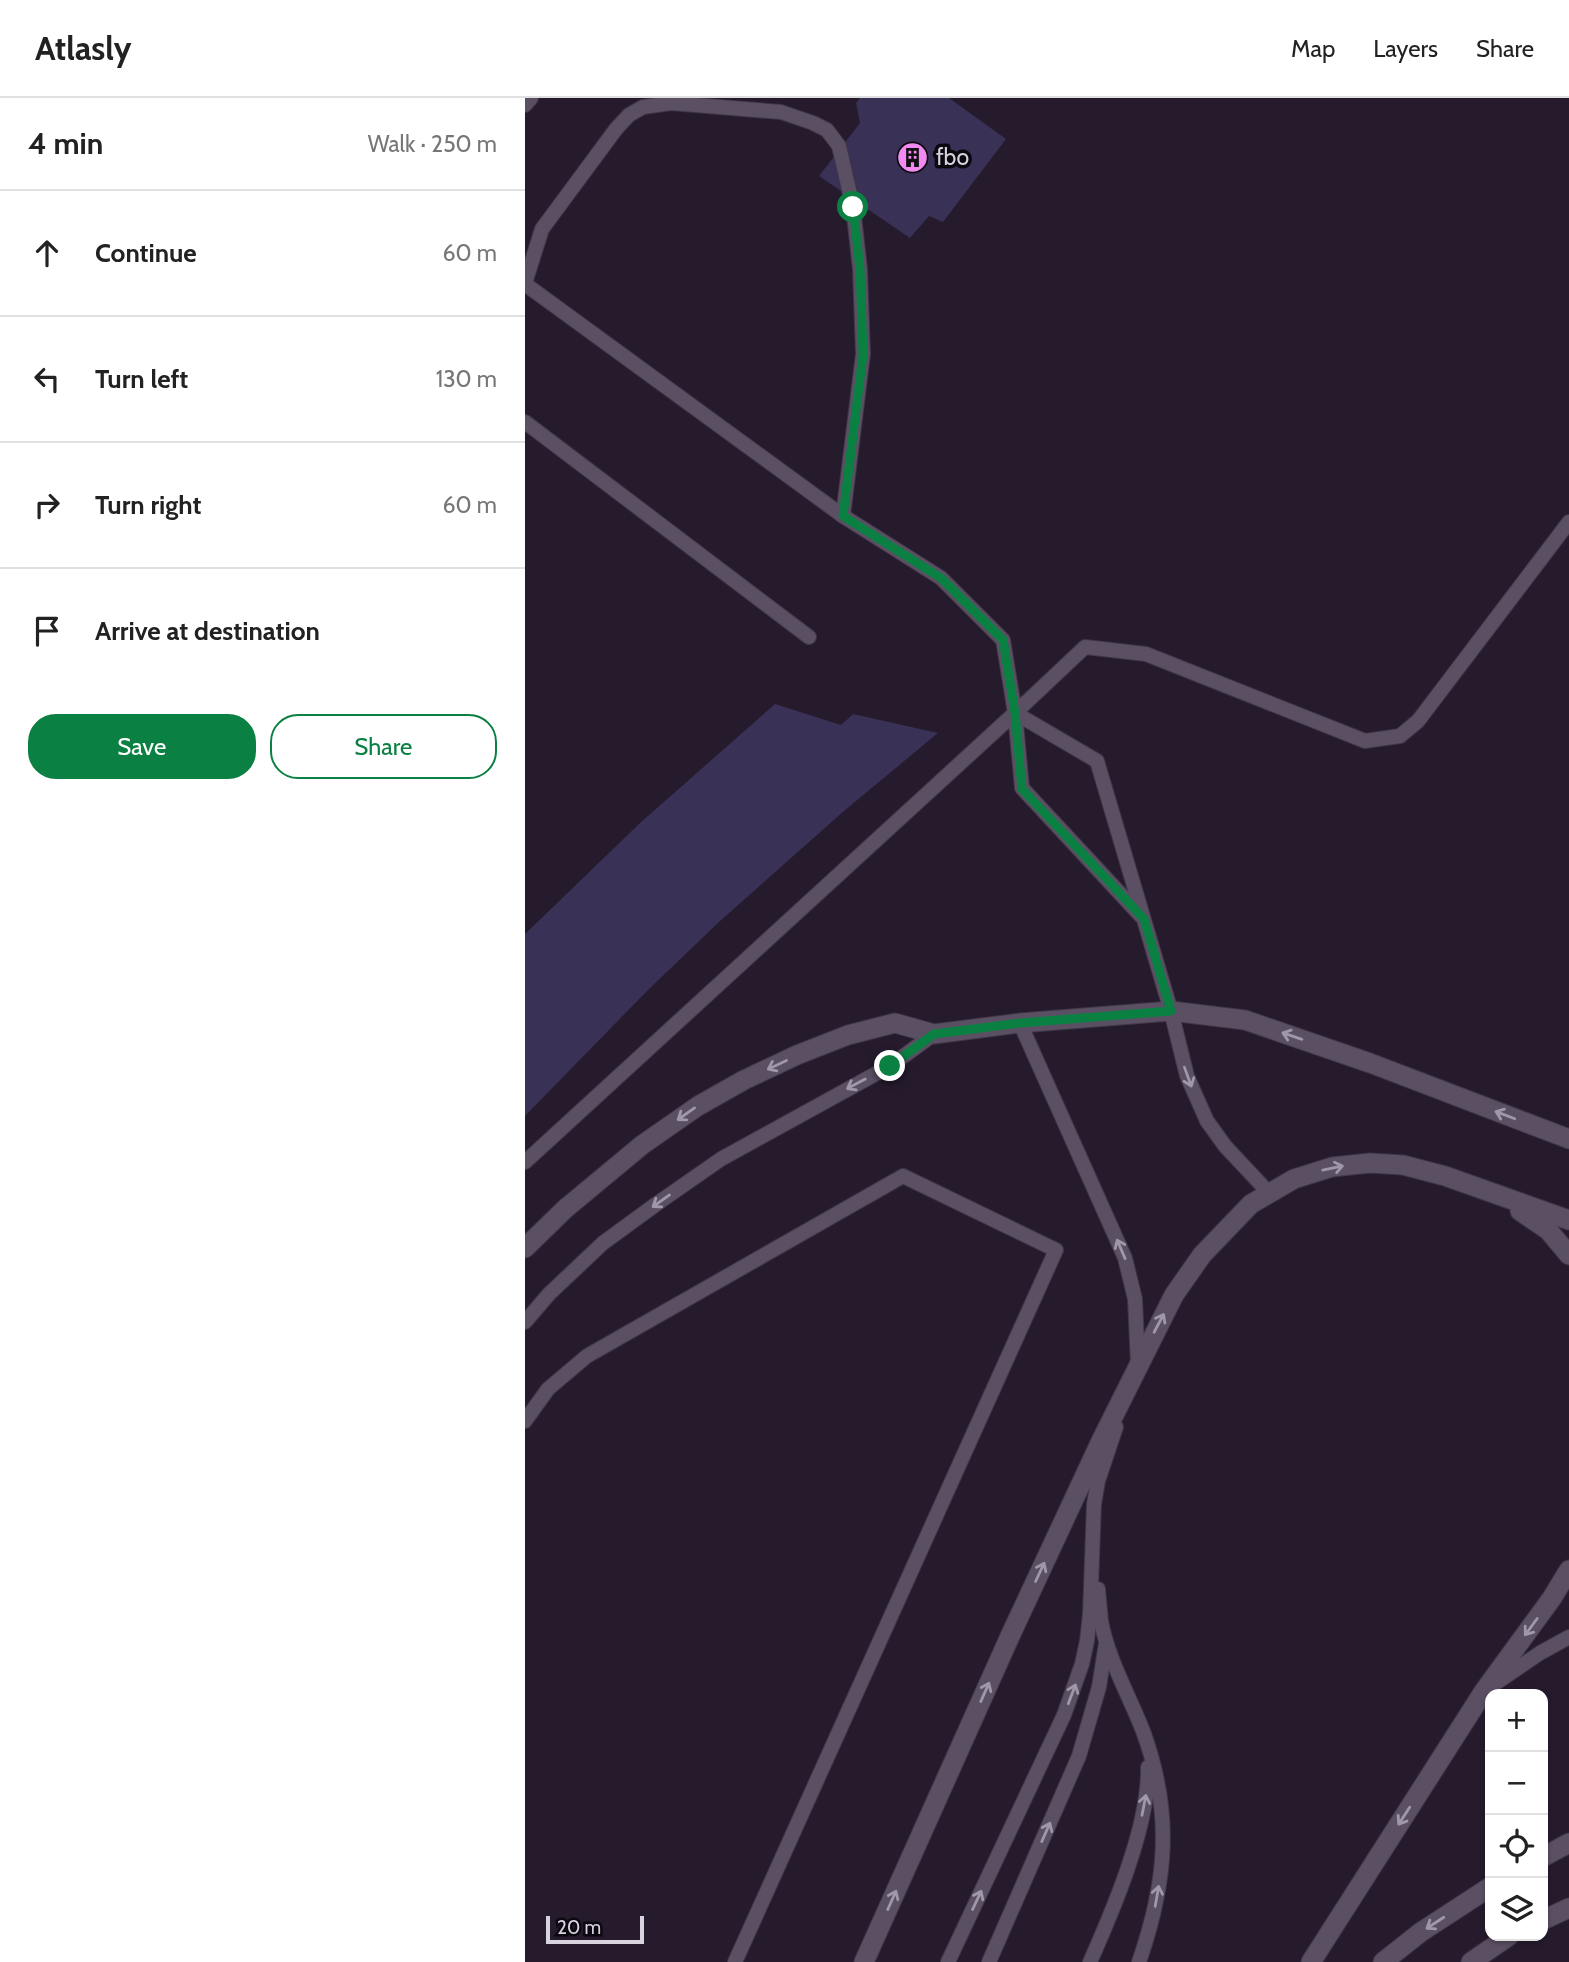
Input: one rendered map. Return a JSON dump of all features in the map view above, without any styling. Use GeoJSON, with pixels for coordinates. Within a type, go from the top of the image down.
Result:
{"type":"FeatureCollection","features":[{"type":"Feature","properties":{"kind":"main road"},"geometry":{"type":"LineString","coordinates":[[525,1248],[565,1209],[642,1144],[698,1106],[744,1080],[848,1035],[895,1023],[934,1034],[1020,1023],[1171,1011],[1245,1020],[1370,1063],[1569,1139]]}},
{"type":"Feature","properties":{"kind":"main road"},"geometry":{"type":"LineString","coordinates":[[864,1962],[1011,1634],[1139,1364],[1174,1295],[1202,1255],[1251,1204],[1294,1179],[1332,1167],[1370,1163],[1403,1165],[1445,1175],[1569,1220]]}},
{"type":"Feature","properties":{"kind":"main road"},"geometry":{"type":"LineString","coordinates":[[1499,1196],[1548,1230],[1569,1255]]}},
{"type":"Feature","properties":{"kind":"main road"},"geometry":{"type":"LineString","coordinates":[[1311,1962],[1484,1691],[1552,1598],[1569,1570]]}},
{"type":"Feature","properties":{"kind":"main road"},"geometry":{"type":"LineString","coordinates":[[1548,1854],[1569,1843]]}},
{"type":"Feature","properties":{"kind":"main road"},"geometry":{"type":"LineString","coordinates":[[1383,1962],[1421,1932],[1485,1891]]}},
{"type":"Feature","properties":{"kind":"main road"},"geometry":{"type":"LineString","coordinates":[[1548,1918],[1569,1908]]}},
{"type":"Feature","properties":{"kind":"main road"},"geometry":{"type":"LineString","coordinates":[[1471,1962],[1502,1941]]}},
{"type":"Feature","properties":{"kind":"lane"},"geometry":{"type":"LineString","coordinates":[[525,105],[531,98]]}},
{"type":"Feature","properties":{"kind":"lane"},"geometry":{"type":"LineString","coordinates":[[843,516],[863,354],[860,269],[846,170],[839,146],[827,130],[781,112],[671,103],[643,107],[629,115],[616,129],[542,229],[525,283],[843,516],[941,578],[1003,640],[1015,713],[1022,789],[1144,919]]}},
{"type":"Feature","properties":{"kind":"lane"},"geometry":{"type":"LineString","coordinates":[[525,422],[809,637]]}},
{"type":"Feature","properties":{"kind":"lane"},"geometry":{"type":"LineString","coordinates":[[525,1163],[1085,647],[1146,654],[1364,741],[1400,736],[1418,721],[1569,522]]}},
{"type":"Feature","properties":{"kind":"lane"},"geometry":{"type":"LineString","coordinates":[[1015,713],[1097,761],[1171,1011],[1187,1076],[1207,1121],[1225,1146],[1270,1194]]}},
{"type":"Feature","properties":{"kind":"lane"},"geometry":{"type":"LineString","coordinates":[[948,1962],[1074,1690],[1087,1641],[1091,1536],[1098,1481],[1139,1364],[1135,1299],[1125,1258],[1020,1023]]}},
{"type":"Feature","properties":{"kind":"lane"},"geometry":{"type":"LineString","coordinates":[[525,1322],[549,1294],[603,1243],[655,1205],[721,1159],[890,1066],[934,1034]]}},
{"type":"Feature","properties":{"kind":"lane"},"geometry":{"type":"LineString","coordinates":[[525,1421],[548,1390],[587,1356],[902,1176],[1056,1250],[735,1962]]}},
{"type":"Feature","properties":{"kind":"lane"},"geometry":{"type":"LineString","coordinates":[[1091,1536],[1102,1622],[1148,1749],[1161,1796],[1164,1825],[1157,1899],[1139,1962]]}},
{"type":"Feature","properties":{"kind":"lane"},"geometry":{"type":"LineString","coordinates":[[1484,1691],[1569,1637]]}},
{"type":"Feature","properties":{"kind":"lane"},"geometry":{"type":"LineString","coordinates":[[989,1962],[1079,1756],[1099,1687],[1107,1639]]}},
{"type":"Feature","properties":{"kind":"lane"},"geometry":{"type":"LineString","coordinates":[[1090,1962],[1119,1892],[1139,1831],[1149,1781],[1148,1749]]}},
{"type":"Feature","properties":{"kind":"building","name":"fbo"},"geometry":{"type":"Polygon","coordinates":[[[860,98],[949,98],[1006,139],[943,222],[929,216],[910,238],[819,176],[860,123],[856,103],[860,98]]]}},
{"type":"Feature","properties":{"kind":"building"},"geometry":{"type":"Polygon","coordinates":[[[775,704],[841,725],[853,714],[938,733],[844,811],[719,922],[648,990],[525,1116],[525,934],[640,823],[775,704]]]}},
{"type":"Feature","properties":{"kind":"place","name":"fbo"},"geometry":{"type":"Point","coordinates":[913,157]}},
{"type":"Feature","properties":{"kind":"route"},"geometry":{"type":"LineString","coordinates":[[853,207],[860,269],[863,354],[843,516],[941,578],[1003,640],[1015,713],[1022,789],[1144,919],[1171,1011],[1020,1023],[934,1034],[890,1066]]}}]}
